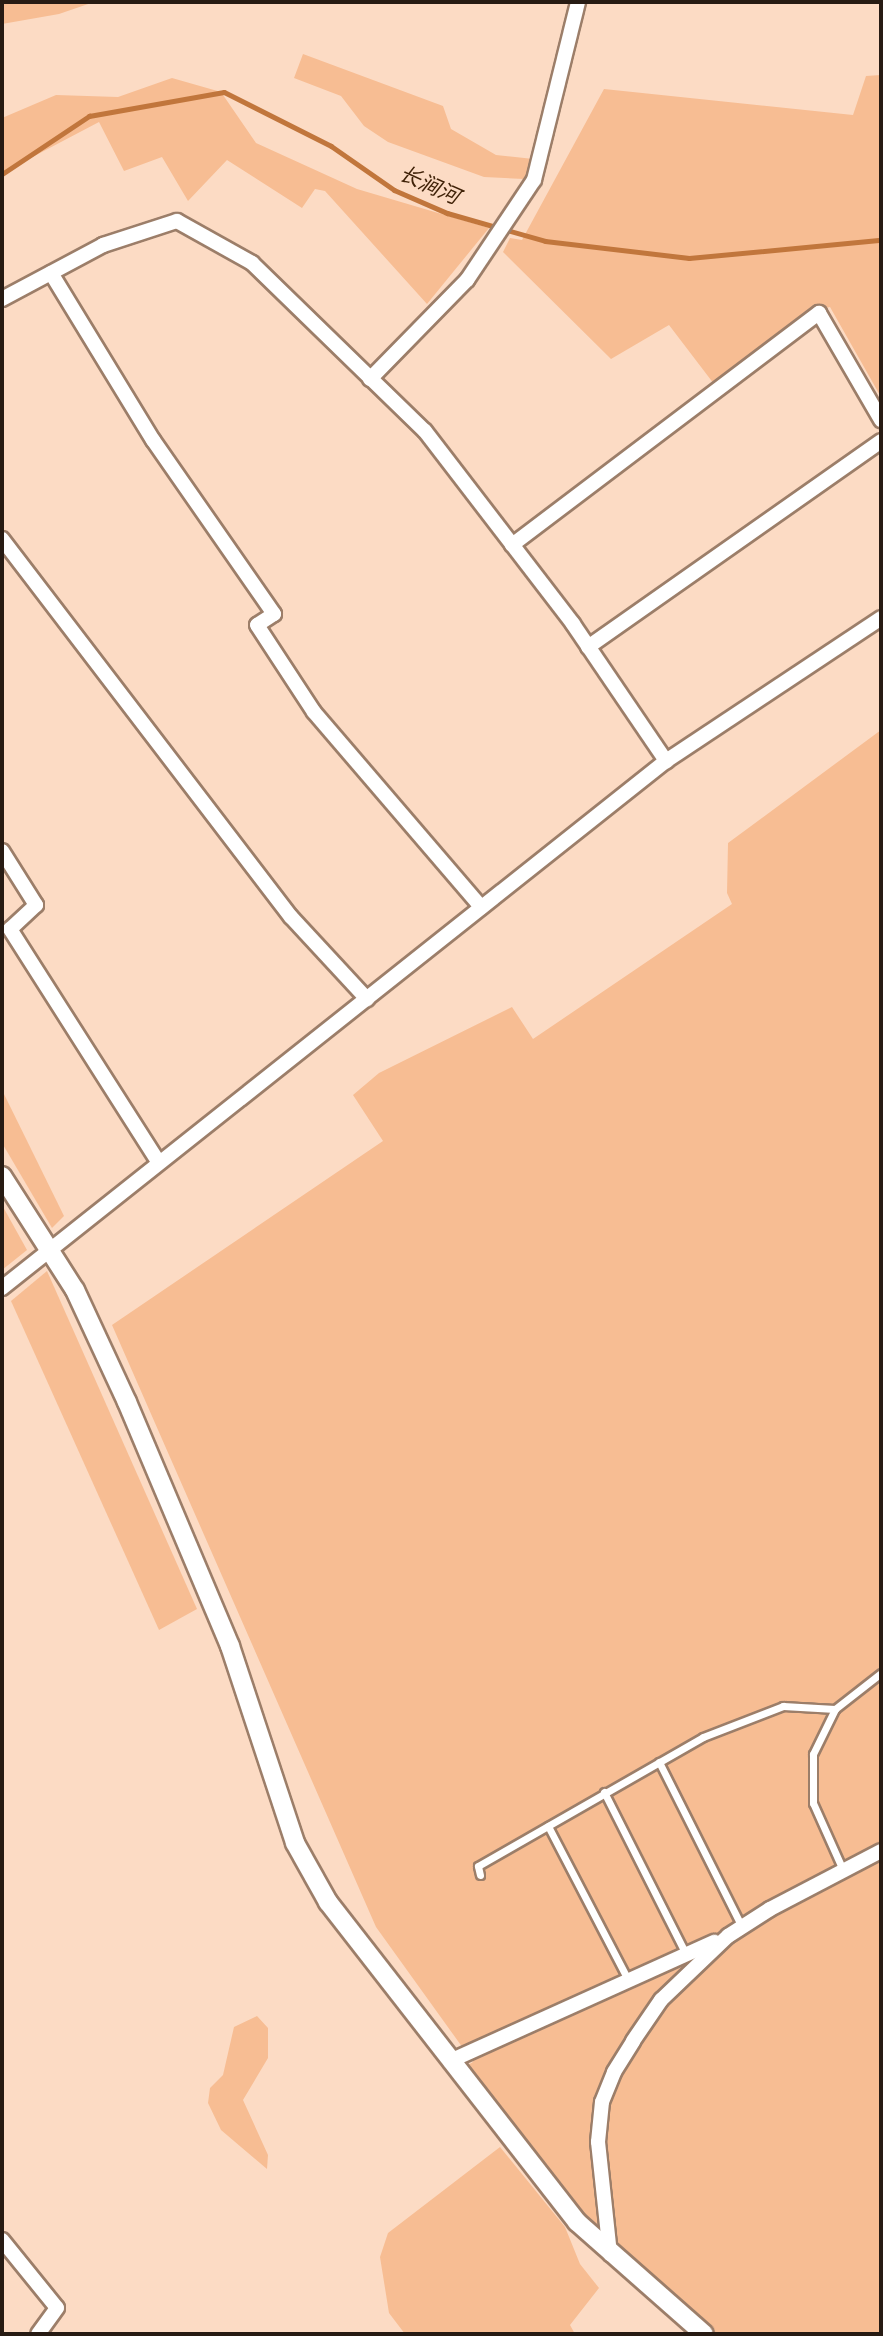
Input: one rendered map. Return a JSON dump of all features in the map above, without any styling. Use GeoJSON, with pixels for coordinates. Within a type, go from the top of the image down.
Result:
{"type":"FeatureCollection","features":[{"type":"Feature","properties":{"kind":"street"},"geometry":{"type":"LineString","coordinates":[[370,379],[467,280],[534,180],[578,2]]}},
{"type":"Feature","properties":{"kind":"street"},"geometry":{"type":"LineString","coordinates":[[2,299],[103,245],[177,221],[252,262],[425,431],[588,647],[666,761]]}},
{"type":"Feature","properties":{"kind":"street"},"geometry":{"type":"LineString","coordinates":[[51,273],[153,440],[274,614],[257,625],[314,712],[481,907]]}},
{"type":"Feature","properties":{"kind":"street"},"geometry":{"type":"LineString","coordinates":[[512,545],[819,313],[881,419]]}},
{"type":"Feature","properties":{"kind":"street"},"geometry":{"type":"LineString","coordinates":[[588,647],[881,441]]}},
{"type":"Feature","properties":{"kind":"street"},"geometry":{"type":"LineString","coordinates":[[2,539],[283,907],[367,999]]}},
{"type":"Feature","properties":{"kind":"street"},"geometry":{"type":"LineString","coordinates":[[2,1287],[666,761],[881,618]]}},
{"type":"Feature","properties":{"kind":"street"},"geometry":{"type":"LineString","coordinates":[[2,851],[36,905],[10,929],[159,1163]]}},
{"type":"Feature","properties":{"kind":"street"},"geometry":{"type":"LineString","coordinates":[[2,1176],[75,1290],[127,1402],[230,1646],[295,1843],[336,1912],[577,2222],[610,2255],[704,2334]]}},
{"type":"Feature","properties":{"kind":"street"},"geometry":{"type":"LineString","coordinates":[[450,2061],[728,1936],[881,1851]]}},
{"type":"Feature","properties":{"kind":"street"},"geometry":{"type":"LineString","coordinates":[[610,2255],[598,2174],[602,2102],[614,2072],[662,2000],[728,1936]]}},
{"type":"Feature","properties":{"kind":"street"},"geometry":{"type":"LineString","coordinates":[[2,2240],[57,2308],[37,2334]]}},
{"type":"Feature","properties":{"kind":"lane"},"geometry":{"type":"LineString","coordinates":[[843,1870],[813,1803],[813,1754],[835,1709],[881,1672]]}},
{"type":"Feature","properties":{"kind":"lane"},"geometry":{"type":"LineString","coordinates":[[480,1875],[478,1866],[703,1737],[783,1706],[835,1709]]}},
{"type":"Feature","properties":{"kind":"lane"},"geometry":{"type":"LineString","coordinates":[[659,1762],[742,1927]]}},
{"type":"Feature","properties":{"kind":"lane"},"geometry":{"type":"LineString","coordinates":[[604,1793],[686,1955]]}},
{"type":"Feature","properties":{"kind":"lane"},"geometry":{"type":"LineString","coordinates":[[548,1825],[628,1981]]}},
{"type":"Feature","properties":{"kind":"shaded area"},"geometry":{"type":"Polygon","coordinates":[[[2,2],[94,2],[59,14],[2,24],[2,2]]]}},
{"type":"Feature","properties":{"kind":"shaded area"},"geometry":{"type":"Polygon","coordinates":[[[303,54],[443,106],[451,129],[496,155],[543,160],[524,179],[484,177],[388,142],[364,126],[341,96],[294,78],[303,54]]]}},
{"type":"Feature","properties":{"kind":"shaded area"},"geometry":{"type":"Polygon","coordinates":[[[881,75],[881,397],[830,307],[813,311],[714,384],[669,325],[611,359],[503,252],[510,238],[522,240],[604,89],[853,115],[866,76],[881,75]]]}},
{"type":"Feature","properties":{"kind":"shaded area"},"geometry":{"type":"Polygon","coordinates":[[[172,78],[221,92],[256,143],[357,189],[489,228],[427,304],[325,191],[315,189],[302,208],[227,160],[188,201],[162,157],[124,171],[99,122],[2,173],[2,118],[56,95],[118,97],[172,78]]]}},
{"type":"Feature","properties":{"kind":"shaded area"},"geometry":{"type":"Polygon","coordinates":[[[881,730],[881,2334],[711,2334],[610,2255],[561,2185],[483,2098],[468,2065],[473,2062],[376,1927],[112,1325],[383,1141],[353,1095],[379,1073],[512,1007],[533,1039],[732,904],[727,893],[728,843],[881,730]]]}},
{"type":"Feature","properties":{"kind":"shaded area"},"geometry":{"type":"Polygon","coordinates":[[[2,1090],[64,1216],[52,1228],[2,1143],[2,1090]]]}},
{"type":"Feature","properties":{"kind":"shaded area"},"geometry":{"type":"Polygon","coordinates":[[[2,1205],[27,1250],[2,1270],[2,1205]]]}},
{"type":"Feature","properties":{"kind":"shaded area"},"geometry":{"type":"Polygon","coordinates":[[[47,1271],[197,1609],[159,1630],[11,1301],[47,1271]]]}},
{"type":"Feature","properties":{"kind":"shaded area"},"geometry":{"type":"Polygon","coordinates":[[[257,2016],[268,2028],[268,2058],[243,2100],[268,2155],[267,2169],[221,2130],[208,2103],[210,2088],[223,2075],[234,2027],[257,2016]]]}},
{"type":"Feature","properties":{"kind":"shaded area"},"geometry":{"type":"Polygon","coordinates":[[[500,2147],[565,2227],[580,2264],[599,2288],[570,2325],[575,2334],[405,2334],[389,2313],[380,2257],[388,2233],[500,2147]]]}},
{"type":"Feature","properties":{"kind":"waterway","name":"长涧河"},"geometry":{"type":"LineString","coordinates":[[2,174],[89,116],[224,92],[331,146],[394,190],[447,213],[545,241],[689,258],[881,240]]}}]}
